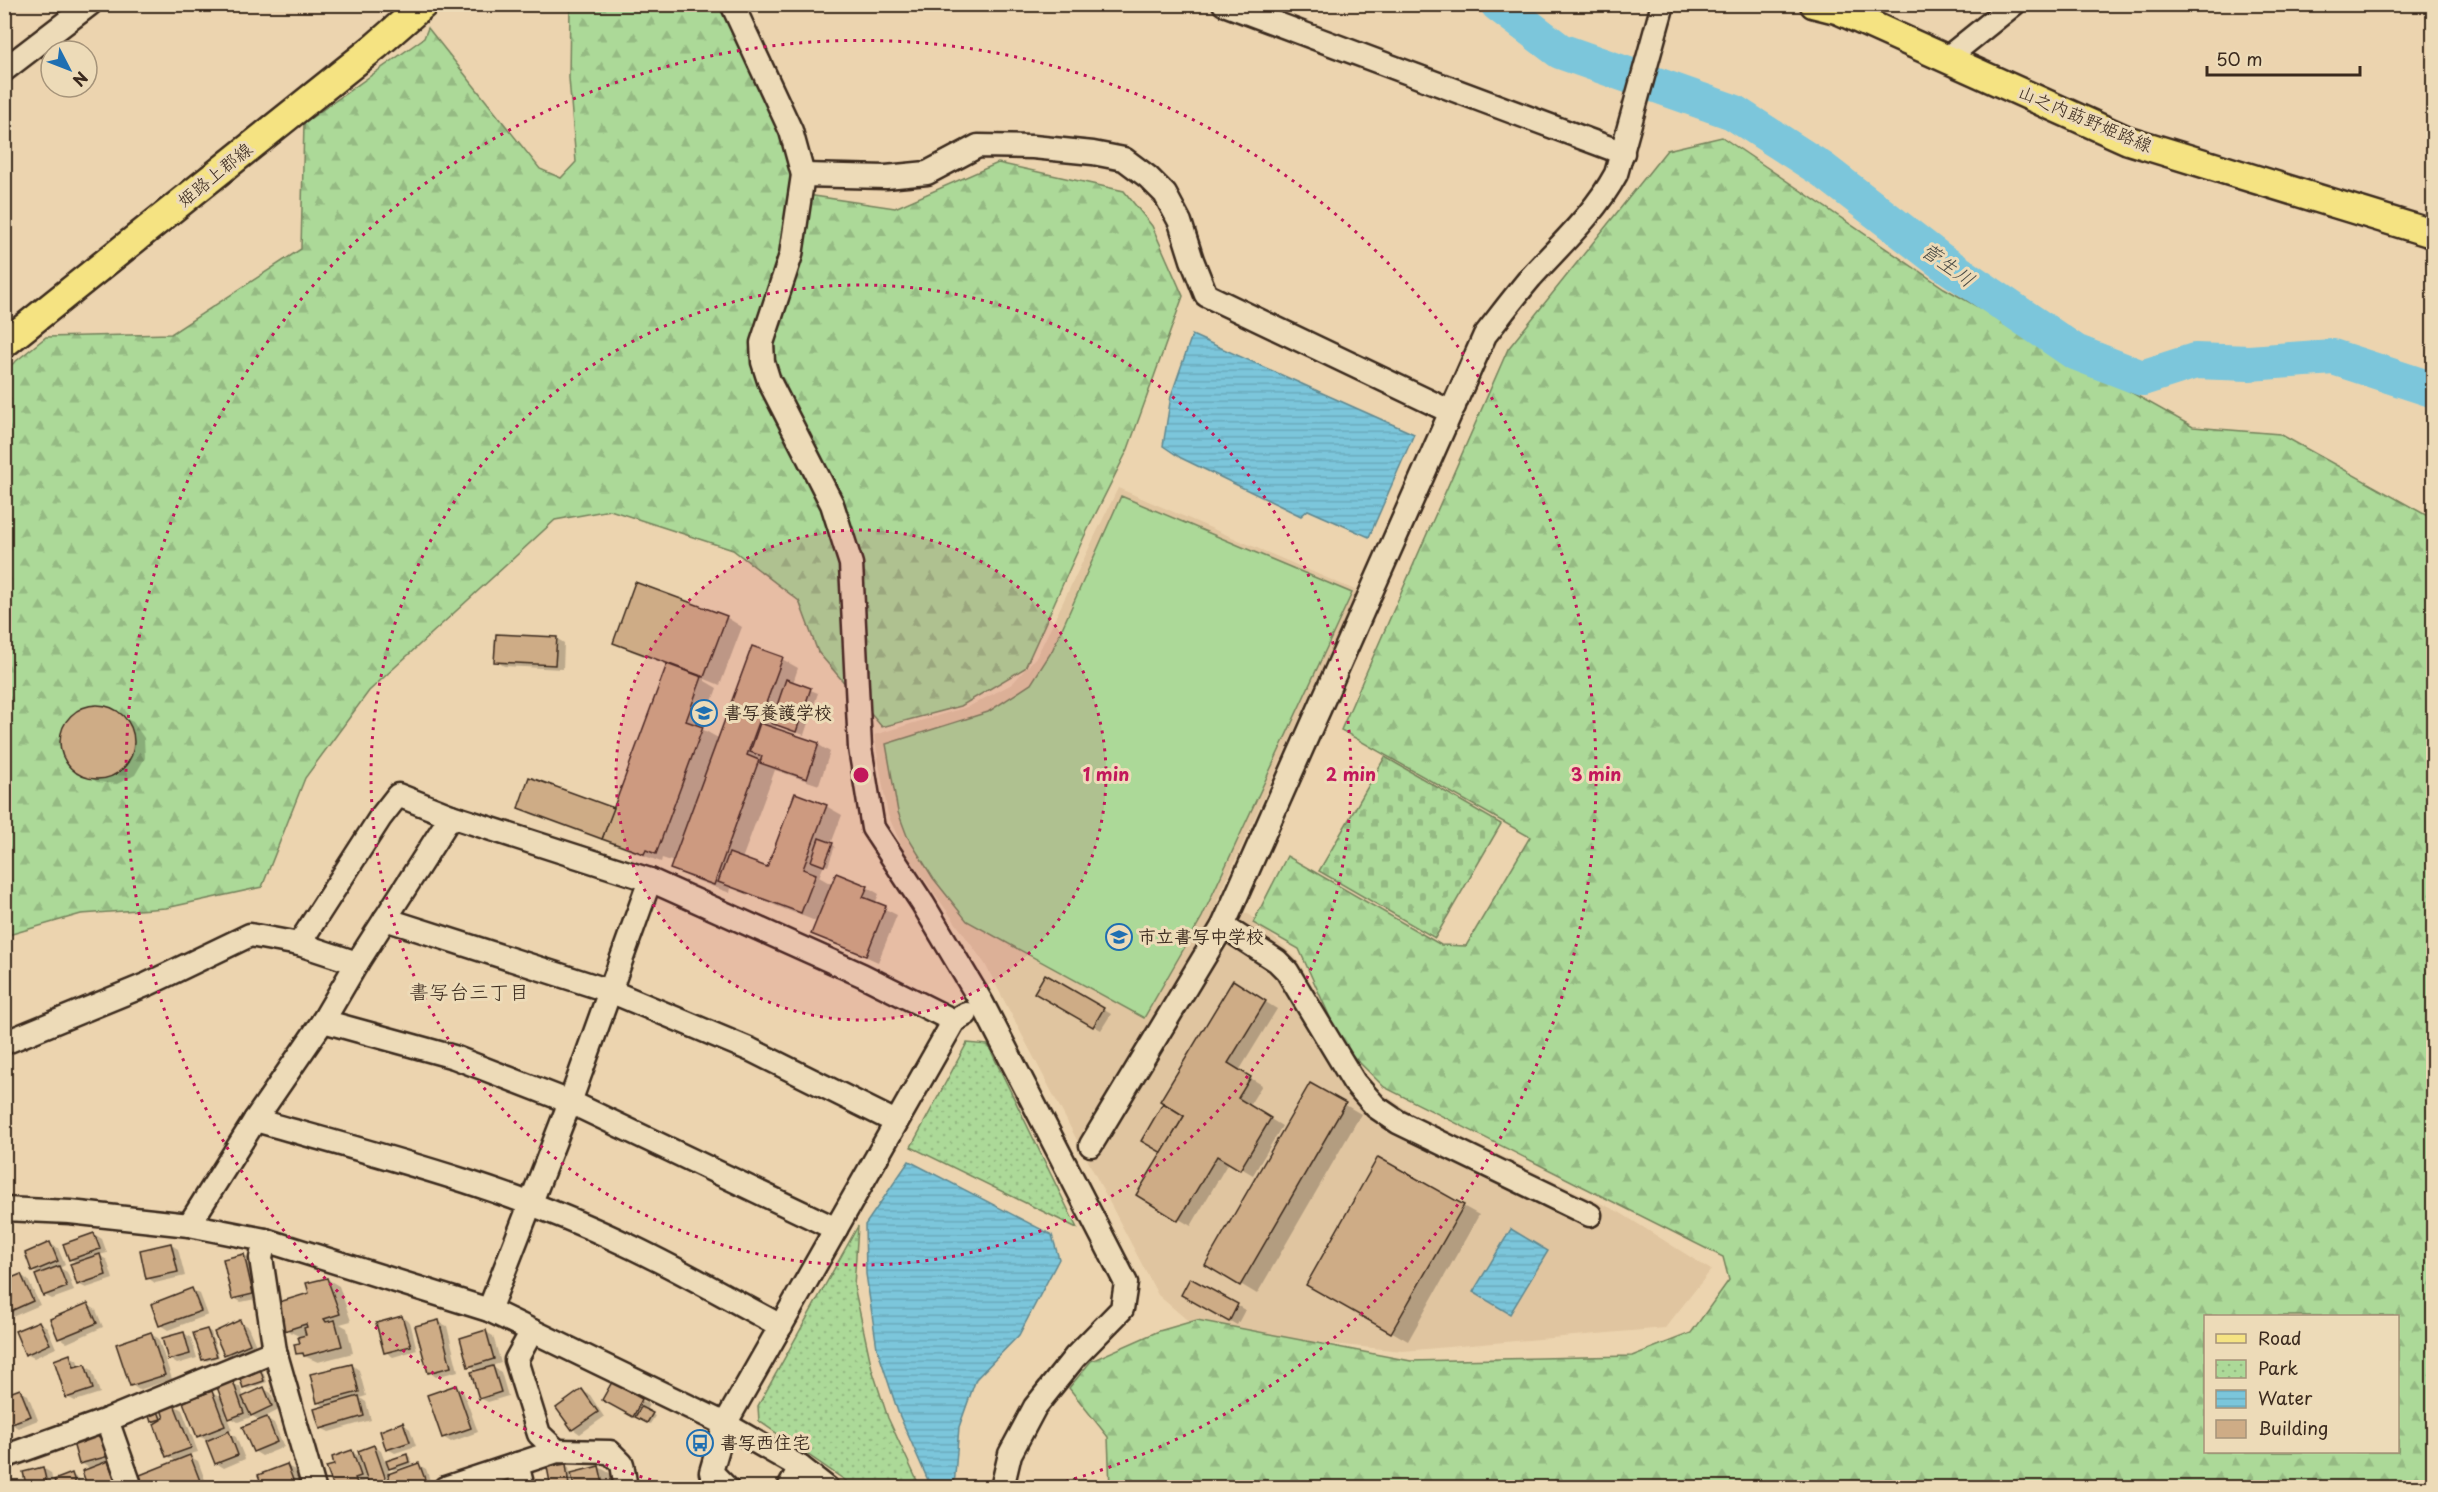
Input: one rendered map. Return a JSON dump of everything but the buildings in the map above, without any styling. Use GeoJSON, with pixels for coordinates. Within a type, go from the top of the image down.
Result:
{"type":"FeatureCollection","features":[{"type":"Feature","properties":{"kind":"main road","name":"姫路上郡線"},"geometry":{"type":"LineString","coordinates":[[4,344],[376,46],[424,4]]}},
{"type":"Feature","properties":{"kind":"main road","name":"山之内莇野姫路線"},"geometry":{"type":"LineString","coordinates":[[1814,4],[1838,10],[2127,140],[2433,234]]}},
{"type":"Feature","properties":{"kind":"street"},"geometry":{"type":"LineString","coordinates":[[4,70],[90,4]]}},
{"type":"Feature","properties":{"kind":"street"},"geometry":{"type":"LineString","coordinates":[[732,4],[791,131],[803,175],[791,255],[762,343],[763,362],[769,381],[832,504],[851,564],[860,748],[873,828],[923,904],[982,1003],[1126,1283],[1122,1309],[1075,1357],[1035,1407],[1010,1454],[1002,1488]]}},
{"type":"Feature","properties":{"kind":"street"},"geometry":{"type":"LineString","coordinates":[[1224,4],[1624,149]]}},
{"type":"Feature","properties":{"kind":"street"},"geometry":{"type":"LineString","coordinates":[[1091,1145],[1223,926],[1485,335],[1606,192],[1617,174],[1664,4]]}},
{"type":"Feature","properties":{"kind":"street"},"geometry":{"type":"LineString","coordinates":[[1947,58],[2014,4]]}},
{"type":"Feature","properties":{"kind":"street"},"geometry":{"type":"LineString","coordinates":[[803,175],[886,177],[927,173],[978,146],[1033,147],[1093,153],[1124,159],[1148,177],[1165,194],[1180,222],[1206,295],[1447,410],[1454,406]]}},
{"type":"Feature","properties":{"kind":"street"},"geometry":{"type":"LineString","coordinates":[[300,944],[380,818],[398,795],[451,816],[650,880],[852,971],[954,1021]]}},
{"type":"Feature","properties":{"kind":"street"},"geometry":{"type":"LineString","coordinates":[[189,1225],[255,1120],[323,1021],[357,963],[451,816]]}},
{"type":"Feature","properties":{"kind":"street"},"geometry":{"type":"LineString","coordinates":[[489,1310],[570,1102],[650,880]]}},
{"type":"Feature","properties":{"kind":"street"},"geometry":{"type":"LineString","coordinates":[[385,919],[610,991],[751,1050],[896,1122]]}},
{"type":"Feature","properties":{"kind":"street"},"geometry":{"type":"LineString","coordinates":[[1223,926],[1277,961],[1287,972],[1354,1082],[1376,1107],[1398,1122],[1590,1215]]}},
{"type":"Feature","properties":{"kind":"street"},"geometry":{"type":"LineString","coordinates":[[4,1043],[148,984],[250,935],[300,944],[357,963]]}},
{"type":"Feature","properties":{"kind":"street"},"geometry":{"type":"LineString","coordinates":[[727,1488],[711,1472],[725,1424],[954,1021],[982,1003]]}},
{"type":"Feature","properties":{"kind":"street"},"geometry":{"type":"LineString","coordinates":[[323,1021],[454,1057],[570,1102],[836,1229]]}},
{"type":"Feature","properties":{"kind":"street"},"geometry":{"type":"LineString","coordinates":[[255,1120],[408,1163],[530,1204],[623,1242],[781,1326]]}},
{"type":"Feature","properties":{"kind":"street"},"geometry":{"type":"LineString","coordinates":[[4,1209],[70,1212],[189,1225],[265,1240],[489,1310],[725,1424],[801,1467],[827,1488]]}},
{"type":"Feature","properties":{"kind":"street"},"geometry":{"type":"LineString","coordinates":[[265,1240],[261,1258],[275,1351],[314,1488]]}},
{"type":"Feature","properties":{"kind":"street"},"geometry":{"type":"LineString","coordinates":[[532,1331],[516,1360],[539,1434],[557,1451]]}},
{"type":"Feature","properties":{"kind":"street"},"geometry":{"type":"LineString","coordinates":[[4,1457],[107,1420],[275,1351]]}},
{"type":"Feature","properties":{"kind":"street"},"geometry":{"type":"LineString","coordinates":[[107,1420],[131,1488]]}},
{"type":"Feature","properties":{"kind":"street"},"geometry":{"type":"LineString","coordinates":[[445,1488],[557,1451],[610,1452],[622,1464],[626,1488]]}},
{"type":"Feature","properties":{"kind":"street"},"geometry":{"type":"LineString","coordinates":[[517,1464],[523,1488]]}},
{"type":"Feature","properties":{"kind":"street"},"geometry":{"type":"LineString","coordinates":[[771,1488],[776,1481],[787,1488],[801,1467]]}},
{"type":"Feature","properties":{"kind":"shaded area","name":"市立書写中学校"},"geometry":{"type":"Polygon","coordinates":[[[1118,488],[1357,591],[1217,901],[1250,915],[1296,958],[1374,1087],[1411,1113],[1619,1212],[1711,1270],[1665,1328],[1403,1351],[1200,1331],[1158,1295],[985,964],[904,851],[888,815],[874,735],[970,706],[1012,684],[1037,656],[1118,488]]]}},
{"type":"Feature","properties":{"kind":"green space"},"geometry":{"type":"Polygon","coordinates":[[[570,5],[720,5],[785,144],[794,193],[895,208],[998,163],[1124,191],[1152,226],[1183,296],[1128,449],[1084,537],[1025,668],[961,706],[882,727],[818,652],[799,601],[733,550],[610,510],[555,520],[369,691],[305,778],[262,887],[166,908],[81,914],[5,936],[5,370],[46,337],[171,334],[301,249],[304,123],[424,38],[428,28],[540,169],[561,178],[576,162],[569,78],[570,5]]]}},
{"type":"Feature","properties":{"kind":"green space"},"geometry":{"type":"Polygon","coordinates":[[[1722,137],[1944,288],[2193,427],[2280,434],[2433,519],[2433,1487],[1110,1487],[1108,1437],[1069,1388],[1091,1361],[1159,1331],[1197,1320],[1411,1361],[1632,1356],[1691,1333],[1729,1280],[1723,1257],[1384,1087],[1343,1046],[1299,949],[1253,923],[1287,856],[1441,945],[1466,946],[1530,837],[1341,730],[1508,349],[1667,150],[1722,137]]]}},
{"type":"Feature","properties":{"kind":"green space"},"geometry":{"type":"Polygon","coordinates":[[[1121,496],[1352,593],[1202,917],[1144,1018],[967,921],[933,878],[907,836],[898,812],[886,744],[988,712],[1031,684],[1052,651],[1121,496]]]}},
{"type":"Feature","properties":{"kind":"green space"},"geometry":{"type":"Polygon","coordinates":[[[1385,757],[1501,824],[1435,938],[1319,871],[1385,757]]]}},
{"type":"Feature","properties":{"kind":"green space"},"geometry":{"type":"Polygon","coordinates":[[[967,1043],[988,1045],[1077,1228],[911,1147],[967,1043]]]}},
{"type":"Feature","properties":{"kind":"green space"},"geometry":{"type":"Polygon","coordinates":[[[858,1226],[854,1286],[872,1369],[888,1418],[920,1487],[855,1487],[759,1421],[758,1406],[858,1226]]]}},
{"type":"Feature","properties":{"kind":"water"},"geometry":{"type":"Polygon","coordinates":[[[1192,335],[1414,434],[1369,537],[1308,510],[1301,516],[1181,458],[1163,446],[1171,396],[1192,335]]]}},
{"type":"Feature","properties":{"kind":"water"},"geometry":{"type":"Polygon","coordinates":[[[909,1161],[1052,1235],[1059,1259],[1019,1335],[976,1379],[959,1427],[954,1487],[931,1487],[898,1412],[877,1348],[866,1274],[865,1225],[909,1161]]]}},
{"type":"Feature","properties":{"kind":"water"},"geometry":{"type":"Polygon","coordinates":[[[1511,1229],[1548,1251],[1510,1314],[1473,1292],[1511,1229]]]}},
{"type":"Feature","properties":{"kind":"waterway","name":"菅生川"},"geometry":{"type":"LineString","coordinates":[[1498,4],[1560,51],[1733,112],[1823,170],[1941,261],[2075,352],[2142,378],[2195,361],[2249,363],[2333,357],[2434,390]]}},
{"type":"Feature","properties":{"kind":"place","name":"書写養護学校"},"geometry":{"type":"Point","coordinates":[704,713]}},
{"type":"Feature","properties":{"kind":"place","name":"市立書写中学校"},"geometry":{"type":"Point","coordinates":[1119,937]}},
{"type":"Feature","properties":{"kind":"place","name":"書写西住宅"},"geometry":{"type":"Point","coordinates":[700,1443]}},
{"type":"Feature","properties":{"kind":"district","name":"書写台三丁目"},"geometry":{"type":"Point","coordinates":[469,992]}}]}
